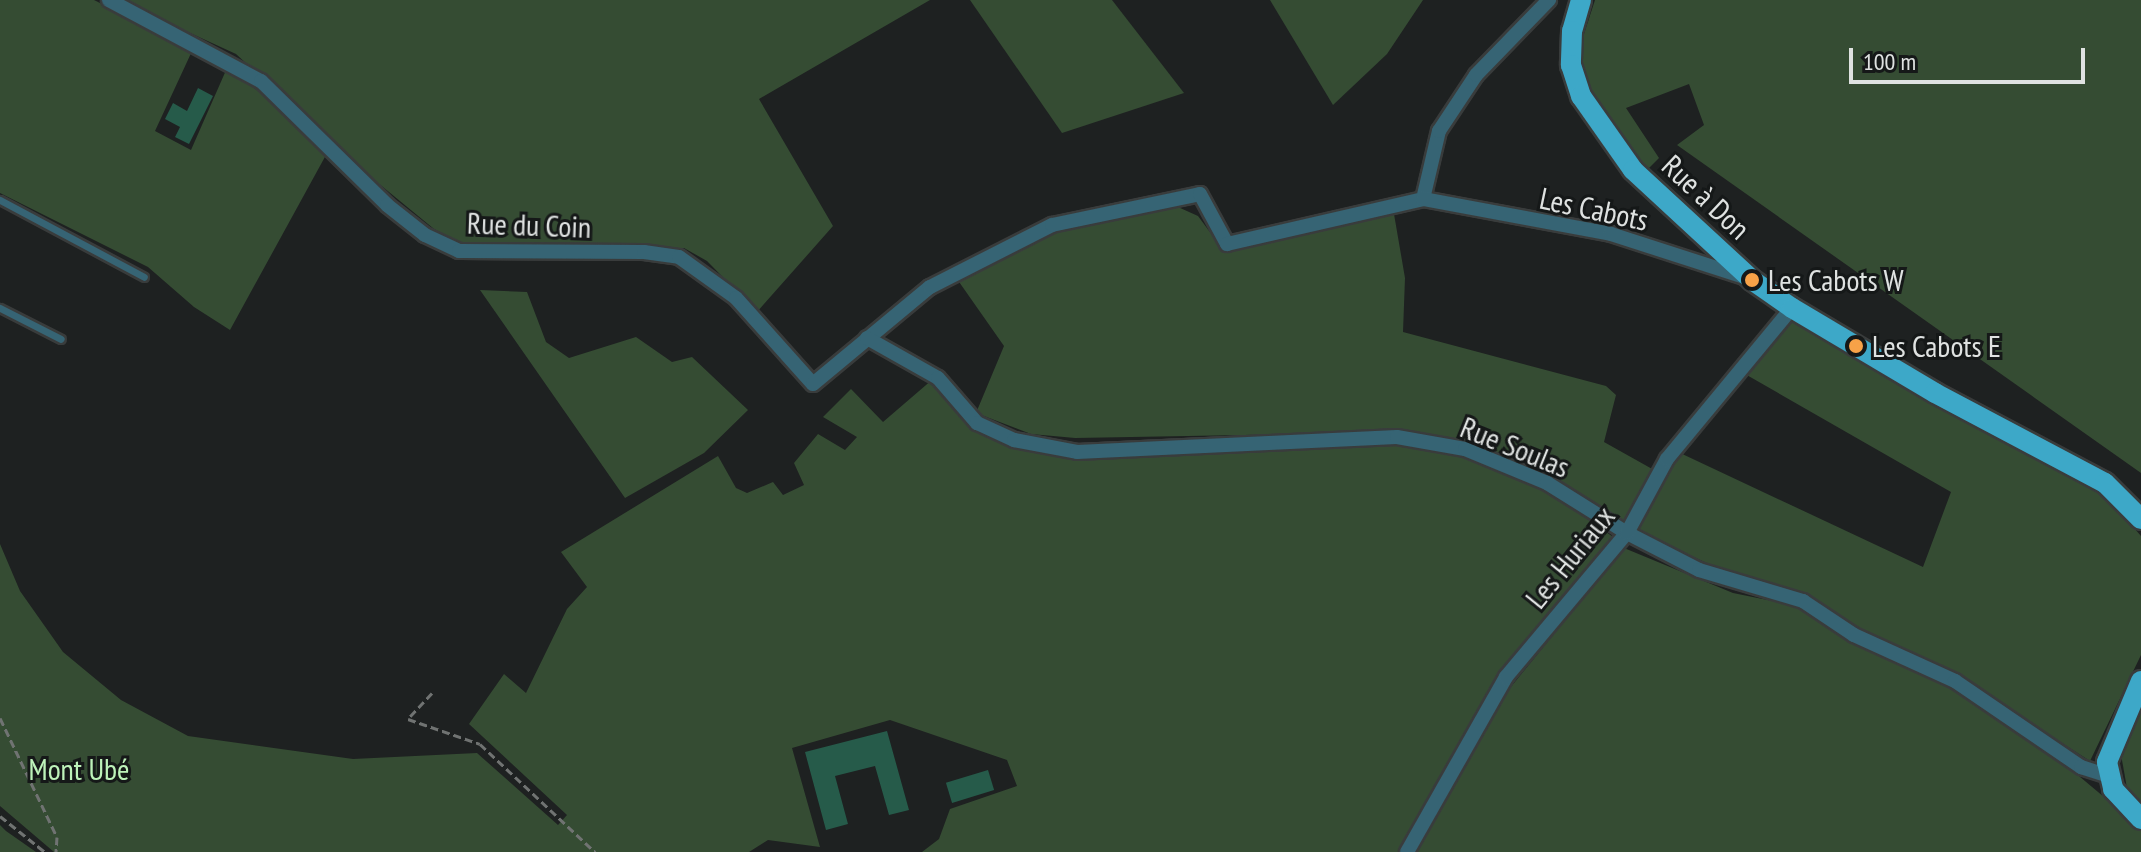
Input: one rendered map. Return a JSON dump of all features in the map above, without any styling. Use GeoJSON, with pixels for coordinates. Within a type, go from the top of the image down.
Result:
{"type":"FeatureCollection","features":[{"type":"Feature","properties":{"kind":"main road","name":"Rue à Don"},"geometry":{"type":"LineString","coordinates":[[1581,0],[1572,31],[1571,65],[1581,96],[1633,170],[1752,280],[1792,308],[1935,393],[2105,483],[2141,519]]}},
{"type":"Feature","properties":{"kind":"main road"},"geometry":{"type":"LineString","coordinates":[[2141,681],[2110,746],[2108,776],[2124,805],[2141,819]]}},
{"type":"Feature","properties":{"kind":"street","name":"Rue du Coin"},"geometry":{"type":"LineString","coordinates":[[109,0],[261,81],[387,205],[425,235],[459,251],[553,256],[644,252],[679,257],[736,298],[813,384],[867,338]]}},
{"type":"Feature","properties":{"kind":"street"},"geometry":{"type":"LineString","coordinates":[[867,338],[930,287],[1052,225],[1200,194],[1227,244],[1423,199],[1439,131],[1476,75],[1549,0]]}},
{"type":"Feature","properties":{"kind":"street","name":"Les Cabots"},"geometry":{"type":"LineString","coordinates":[[1423,199],[1611,234],[1752,280]]}},
{"type":"Feature","properties":{"kind":"street","name":"Les Huriaux"},"geometry":{"type":"LineString","coordinates":[[1407,852],[1506,677],[1627,533],[1667,459],[1792,308]]}},
{"type":"Feature","properties":{"kind":"street","name":"Rue Soulas"},"geometry":{"type":"LineString","coordinates":[[867,338],[938,378],[977,423],[1014,440],[1077,452],[1397,437],[1465,449],[1547,483],[1627,533],[1699,570],[1803,601],[1854,635],[1955,681],[2081,767],[2108,776]]}},
{"type":"Feature","properties":{"kind":"lane"},"geometry":{"type":"LineString","coordinates":[[0,200],[144,277]]}},
{"type":"Feature","properties":{"kind":"lane"},"geometry":{"type":"LineString","coordinates":[[0,308],[61,339]]}},
{"type":"Feature","properties":{"kind":"path"},"geometry":{"type":"LineString","coordinates":[[432,693],[408,719],[480,744],[595,852]]}},
{"type":"Feature","properties":{"kind":"path"},"geometry":{"type":"LineString","coordinates":[[0,718],[57,837],[56,852]]}},
{"type":"Feature","properties":{"kind":"path"},"geometry":{"type":"LineString","coordinates":[[0,816],[45,852]]}},
{"type":"Feature","properties":{"kind":"green space"},"geometry":{"type":"Polygon","coordinates":[[[0,0],[94,0],[193,49],[155,131],[191,150],[227,68],[281,108],[326,155],[230,330],[194,307],[148,267],[0,193],[0,0]]]}},
{"type":"Feature","properties":{"kind":"green space"},"geometry":{"type":"Polygon","coordinates":[[[118,0],[930,0],[759,99],[833,226],[757,312],[707,261],[684,248],[522,248],[458,242],[434,229],[350,160],[236,54],[118,0]]]}},
{"type":"Feature","properties":{"kind":"green space"},"geometry":{"type":"Polygon","coordinates":[[[970,0],[1112,0],[1184,93],[1062,133],[970,0]]]}},
{"type":"Feature","properties":{"kind":"green space"},"geometry":{"type":"Polygon","coordinates":[[[1270,0],[1423,0],[1387,54],[1333,105],[1270,0]]]}},
{"type":"Feature","properties":{"kind":"green space"},"geometry":{"type":"Polygon","coordinates":[[[1595,0],[2141,0],[2141,473],[1677,145],[1704,125],[1689,84],[1626,108],[1659,158],[1646,171],[1599,109],[1583,78],[1583,37],[1595,0]]]}},
{"type":"Feature","properties":{"kind":"green space"},"geometry":{"type":"Polygon","coordinates":[[[1178,207],[1198,216],[1224,251],[1394,214],[1405,278],[1403,332],[1606,386],[1616,395],[1604,442],[1654,470],[1623,523],[1534,465],[1474,445],[1404,432],[1075,438],[1031,434],[976,413],[1004,346],[957,279],[1058,231],[1119,214],[1178,207]]]}},
{"type":"Feature","properties":{"kind":"green space"},"geometry":{"type":"Polygon","coordinates":[[[480,290],[527,292],[546,342],[569,358],[636,337],[672,362],[692,357],[748,410],[704,453],[625,498],[480,290]]]}},
{"type":"Feature","properties":{"kind":"green space"},"geometry":{"type":"Polygon","coordinates":[[[1796,318],[2103,492],[2141,536],[2141,655],[2090,761],[1968,683],[1637,531],[1678,452],[1923,567],[1951,492],[1745,374],[1796,318]]]}},
{"type":"Feature","properties":{"kind":"green space","name":"Mont Ubé"},"geometry":{"type":"Polygon","coordinates":[[[933,379],[1011,446],[1402,444],[1466,456],[1543,488],[1616,539],[1501,675],[1399,852],[922,852],[939,839],[950,809],[1017,786],[1007,760],[890,720],[792,748],[820,847],[768,840],[749,852],[54,852],[0,806],[0,544],[20,591],[63,652],[121,700],[188,736],[353,759],[477,753],[558,825],[567,815],[469,724],[504,674],[526,693],[567,609],[587,587],[561,552],[718,456],[736,488],[747,493],[773,482],[783,495],[804,485],[794,463],[818,434],[845,450],[857,437],[823,417],[851,389],[883,422],[933,379]]]}},
{"type":"Feature","properties":{"kind":"green space"},"geometry":{"type":"Polygon","coordinates":[[[1624,548],[1733,593],[1798,606],[1855,643],[1954,690],[2042,745],[2141,828],[2141,852],[1414,852],[1501,699],[1624,548]]]}},
{"type":"Feature","properties":{"kind":"green space"},"geometry":{"type":"Polygon","coordinates":[[[2141,712],[2141,806],[2127,788],[2120,749],[2141,712]]]}},
{"type":"Feature","properties":{"kind":"green space"},"geometry":{"type":"Polygon","coordinates":[[[0,825],[6,831],[36,852],[0,852],[0,825]]]}},
{"type":"Feature","properties":{"kind":"building"},"geometry":{"type":"Polygon","coordinates":[[[198,88],[213,96],[189,144],[175,137],[180,127],[165,119],[173,103],[187,111],[198,88]]]}},
{"type":"Feature","properties":{"kind":"building"},"geometry":{"type":"Polygon","coordinates":[[[887,731],[909,810],[889,815],[875,766],[835,776],[848,824],[826,830],[805,752],[887,731]]]}},
{"type":"Feature","properties":{"kind":"building"},"geometry":{"type":"Polygon","coordinates":[[[988,770],[994,790],[952,803],[946,783],[988,770]]]}},
{"type":"Feature","properties":{"kind":"place","name":"Les Cabots W"},"geometry":{"type":"Point","coordinates":[1752,280]}},
{"type":"Feature","properties":{"kind":"place","name":"Les Cabots E"},"geometry":{"type":"Point","coordinates":[1856,346]}}]}
